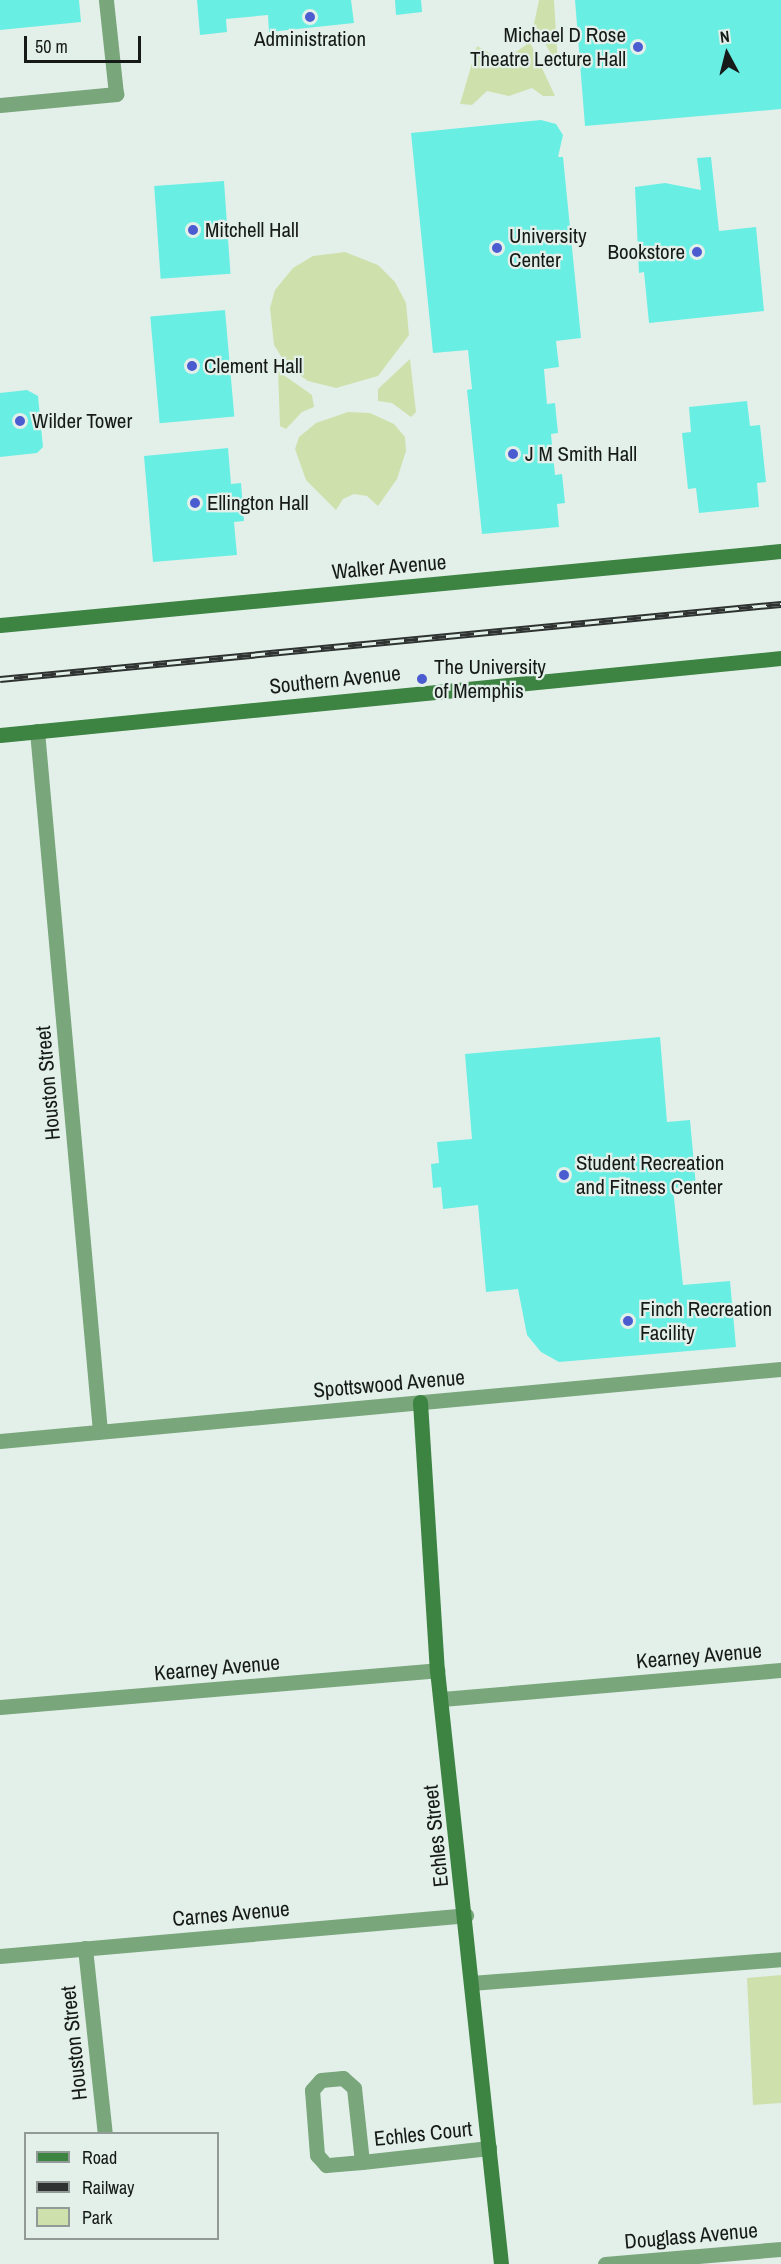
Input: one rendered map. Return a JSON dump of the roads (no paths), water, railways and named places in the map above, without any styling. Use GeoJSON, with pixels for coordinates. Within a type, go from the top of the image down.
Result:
{"type":"FeatureCollection","features":[{"type":"Feature","properties":{"kind":"street"},"geometry":{"type":"LineString","coordinates":[[0,105],[116,94],[106,0]]}},
{"type":"Feature","properties":{"kind":"street","name":"Walker Avenue"},"geometry":{"type":"LineString","coordinates":[[0,625],[781,551]]}},
{"type":"Feature","properties":{"kind":"street","name":"Southern Avenue"},"geometry":{"type":"LineString","coordinates":[[0,735],[781,658]]}},
{"type":"Feature","properties":{"kind":"street","name":"Houston Street"},"geometry":{"type":"LineString","coordinates":[[37,731],[100,1431]]}},
{"type":"Feature","properties":{"kind":"street","name":"Spottswood Avenue"},"geometry":{"type":"LineString","coordinates":[[0,1441],[781,1370]]}},
{"type":"Feature","properties":{"kind":"street","name":"Echles Street"},"geometry":{"type":"LineString","coordinates":[[420,1402],[437,1670],[466,1915],[471,1983],[501,2264]]}},
{"type":"Feature","properties":{"kind":"street","name":"Kearney Avenue"},"geometry":{"type":"LineString","coordinates":[[0,1707],[437,1670]]}},
{"type":"Feature","properties":{"kind":"street","name":"Kearney Avenue"},"geometry":{"type":"LineString","coordinates":[[442,1699],[781,1670]]}},
{"type":"Feature","properties":{"kind":"street","name":"Carnes Avenue"},"geometry":{"type":"LineString","coordinates":[[0,1956],[466,1915]]}},
{"type":"Feature","properties":{"kind":"street","name":"Houston Street"},"geometry":{"type":"LineString","coordinates":[[85,1948],[105,2132]]}},
{"type":"Feature","properties":{"kind":"street"},"geometry":{"type":"LineString","coordinates":[[471,1983],[781,1959]]}},
{"type":"Feature","properties":{"kind":"street","name":"Echles Court"},"geometry":{"type":"LineString","coordinates":[[362,2162],[354,2088],[343,2078],[321,2080],[312,2090],[317,2155],[326,2165],[362,2162],[489,2148]]}},
{"type":"Feature","properties":{"kind":"street","name":"Douglass Avenue"},"geometry":{"type":"LineString","coordinates":[[605,2264],[781,2249]]}},
{"type":"Feature","properties":{"kind":"railway"},"geometry":{"type":"LineString","coordinates":[[0,679],[781,604]]}},
{"type":"Feature","properties":{"kind":"place","name":"Administration"},"geometry":{"type":"Point","coordinates":[310,17]}},
{"type":"Feature","properties":{"kind":"place","name":"Michael D Rose Theatre Lecture Hall"},"geometry":{"type":"Point","coordinates":[638,47]}},
{"type":"Feature","properties":{"kind":"place","name":"Mitchell Hall"},"geometry":{"type":"Point","coordinates":[193,230]}},
{"type":"Feature","properties":{"kind":"place","name":"University Center"},"geometry":{"type":"Point","coordinates":[497,248]}},
{"type":"Feature","properties":{"kind":"place","name":"Bookstore"},"geometry":{"type":"Point","coordinates":[697,252]}},
{"type":"Feature","properties":{"kind":"place","name":"Clement Hall"},"geometry":{"type":"Point","coordinates":[192,366]}},
{"type":"Feature","properties":{"kind":"place","name":"Wilder Tower"},"geometry":{"type":"Point","coordinates":[20,421]}},
{"type":"Feature","properties":{"kind":"place","name":"J M Smith Hall"},"geometry":{"type":"Point","coordinates":[513,454]}},
{"type":"Feature","properties":{"kind":"place","name":"Ellington Hall"},"geometry":{"type":"Point","coordinates":[195,503]}},
{"type":"Feature","properties":{"kind":"place","name":"The University of Memphis"},"geometry":{"type":"Point","coordinates":[422,679]}},
{"type":"Feature","properties":{"kind":"place","name":"Student Recreation and Fitness Center"},"geometry":{"type":"Point","coordinates":[564,1175]}},
{"type":"Feature","properties":{"kind":"place","name":"Finch Recreation Facility"},"geometry":{"type":"Point","coordinates":[628,1321]}}]}
